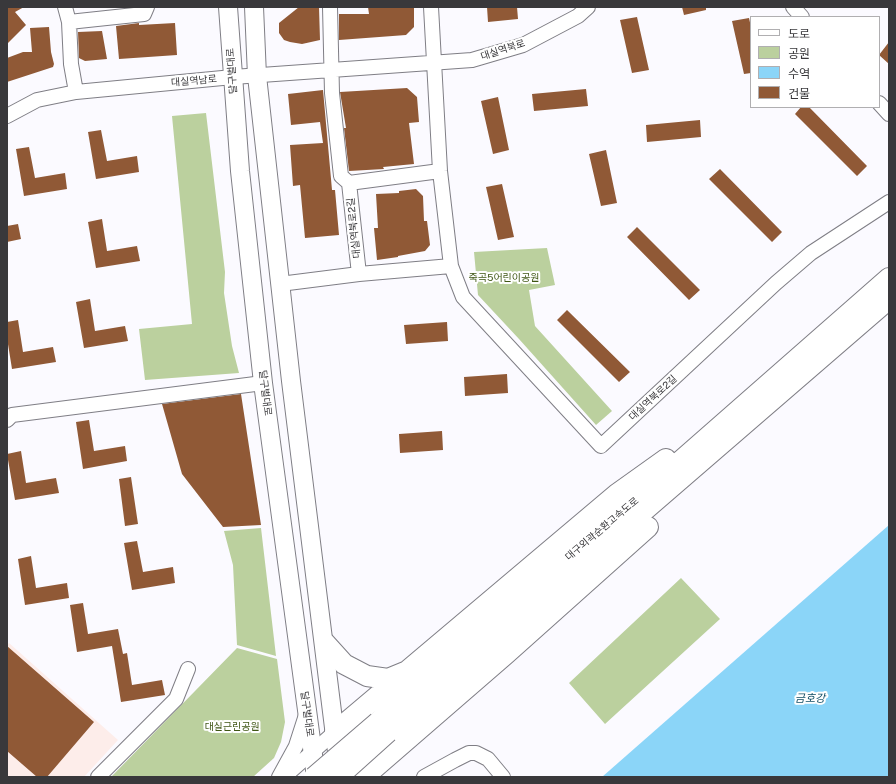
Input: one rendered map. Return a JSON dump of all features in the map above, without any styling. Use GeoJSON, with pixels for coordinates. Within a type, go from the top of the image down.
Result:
{"type":"FeatureCollection","features":[{"type":"Feature","properties":{"kind":"highway","name":"대구외곽순환고속도로"},"geometry":{"type":"LineString","coordinates":[[340,777],[383,727],[889,278]]}},
{"type":"Feature","properties":{"kind":"highway","name":"대구외곽순환고속도로"},"geometry":{"type":"LineString","coordinates":[[315,777],[383,727],[798,379],[889,299]]}},
{"type":"Feature","properties":{"kind":"highway"},"geometry":{"type":"LineString","coordinates":[[364,777],[640,534],[749,430],[798,379]]}},
{"type":"Feature","properties":{"kind":"highway"},"geometry":{"type":"LineString","coordinates":[[335,732],[617,494],[744,406]]}},
{"type":"Feature","properties":{"kind":"highway"},"geometry":{"type":"LineString","coordinates":[[325,643],[344,664],[367,676],[388,678],[409,670]]}},
{"type":"Feature","properties":{"kind":"main road","name":"달구벌대로"},"geometry":{"type":"LineString","coordinates":[[228,7],[240,171],[263,383],[315,777]]}},
{"type":"Feature","properties":{"kind":"main road"},"geometry":{"type":"LineString","coordinates":[[254,7],[257,76],[280,284],[325,643],[340,777]]}},
{"type":"Feature","properties":{"kind":"street"},"geometry":{"type":"LineString","coordinates":[[65,7],[69,22],[70,59],[76,92]]}},
{"type":"Feature","properties":{"kind":"street"},"geometry":{"type":"LineString","coordinates":[[330,7],[332,93],[341,176],[349,183]]}},
{"type":"Feature","properties":{"kind":"street","name":"대실역북로2길"},"geometry":{"type":"LineString","coordinates":[[431,7],[440,171],[451,266],[463,297],[601,446],[776,282],[811,253],[889,202]]}},
{"type":"Feature","properties":{"kind":"street","name":"대실역북로"},"geometry":{"type":"LineString","coordinates":[[433,64],[472,60],[523,45],[578,16],[588,7]]}},
{"type":"Feature","properties":{"kind":"street"},"geometry":{"type":"LineString","coordinates":[[793,7],[801,16]]}},
{"type":"Feature","properties":{"kind":"street"},"geometry":{"type":"LineString","coordinates":[[69,22],[146,11]]}},
{"type":"Feature","properties":{"kind":"street","name":"대실역남로"},"geometry":{"type":"LineString","coordinates":[[7,116],[36,100],[76,92],[257,76],[433,64]]}},
{"type":"Feature","properties":{"kind":"street"},"geometry":{"type":"LineString","coordinates":[[880,104],[889,114]]}},
{"type":"Feature","properties":{"kind":"street","name":"대실역북로2길"},"geometry":{"type":"LineString","coordinates":[[359,274],[349,183],[440,171]]}},
{"type":"Feature","properties":{"kind":"street"},"geometry":{"type":"LineString","coordinates":[[280,284],[359,274],[451,266]]}},
{"type":"Feature","properties":{"kind":"street"},"geometry":{"type":"LineString","coordinates":[[8,415],[263,383]]}},
{"type":"Feature","properties":{"kind":"street"},"geometry":{"type":"LineString","coordinates":[[98,777],[176,699],[188,668]]}},
{"type":"Feature","properties":{"kind":"street"},"geometry":{"type":"LineString","coordinates":[[279,777],[296,746],[307,715]]}},
{"type":"Feature","properties":{"kind":"street"},"geometry":{"type":"LineString","coordinates":[[284,777],[335,732]]}},
{"type":"Feature","properties":{"kind":"street"},"geometry":{"type":"LineString","coordinates":[[424,777],[469,753],[476,753],[488,760],[503,777]]}},
{"type":"Feature","properties":{"kind":"shaded area"},"geometry":{"type":"Polygon","coordinates":[[[9,643],[118,740],[84,777],[7,777],[7,645],[9,643]]]}},
{"type":"Feature","properties":{"kind":"green space"},"geometry":{"type":"Polygon","coordinates":[[[206,113],[225,272],[224,293],[232,346],[239,373],[145,380],[139,329],[192,324],[172,116],[206,113]]]}},
{"type":"Feature","properties":{"kind":"green space","name":"죽곡5어린이공원"},"geometry":{"type":"Polygon","coordinates":[[[547,248],[555,285],[529,290],[535,326],[612,411],[596,425],[478,295],[474,252],[547,248]]]}},
{"type":"Feature","properties":{"kind":"green space"},"geometry":{"type":"Polygon","coordinates":[[[261,528],[276,656],[237,645],[233,565],[224,531],[261,528]]]}},
{"type":"Feature","properties":{"kind":"green space"},"geometry":{"type":"Polygon","coordinates":[[[681,578],[720,619],[605,724],[569,683],[681,578]]]}},
{"type":"Feature","properties":{"kind":"green space","name":"대실근린공원"},"geometry":{"type":"Polygon","coordinates":[[[237,648],[277,659],[285,722],[281,742],[274,758],[253,777],[111,777],[237,648]]]}},
{"type":"Feature","properties":{"kind":"water","name":"금호강"},"geometry":{"type":"Polygon","coordinates":[[[889,525],[889,777],[602,777],[889,525]]]}},
{"type":"Feature","properties":{"kind":"building"},"geometry":{"type":"Polygon","coordinates":[[[7,7],[24,7],[15,12],[26,25],[7,44],[7,7]]]}},
{"type":"Feature","properties":{"kind":"building"},"geometry":{"type":"Polygon","coordinates":[[[299,7],[319,7],[320,40],[302,44],[290,42],[284,40],[279,33],[279,23],[299,7]]]}},
{"type":"Feature","properties":{"kind":"building"},"geometry":{"type":"Polygon","coordinates":[[[368,7],[414,7],[414,27],[406,35],[339,40],[339,14],[369,14],[368,7]]]}},
{"type":"Feature","properties":{"kind":"building"},"geometry":{"type":"Polygon","coordinates":[[[487,7],[517,7],[518,19],[488,22],[487,7]]]}},
{"type":"Feature","properties":{"kind":"building"},"geometry":{"type":"Polygon","coordinates":[[[682,7],[706,7],[706,10],[684,15],[682,7]]]}},
{"type":"Feature","properties":{"kind":"building"},"geometry":{"type":"Polygon","coordinates":[[[637,17],[649,70],[632,73],[620,20],[637,17]]]}},
{"type":"Feature","properties":{"kind":"building"},"geometry":{"type":"Polygon","coordinates":[[[749,18],[750,73],[744,74],[732,21],[749,18]]]}},
{"type":"Feature","properties":{"kind":"building"},"geometry":{"type":"Polygon","coordinates":[[[139,23],[139,25],[175,23],[177,55],[119,59],[116,26],[139,23]]]}},
{"type":"Feature","properties":{"kind":"building"},"geometry":{"type":"Polygon","coordinates":[[[49,27],[51,52],[54,64],[53,67],[7,82],[7,58],[23,52],[32,52],[30,28],[49,27]]]}},
{"type":"Feature","properties":{"kind":"building"},"geometry":{"type":"Polygon","coordinates":[[[102,31],[107,59],[85,61],[79,58],[78,32],[102,31]]]}},
{"type":"Feature","properties":{"kind":"building"},"geometry":{"type":"Polygon","coordinates":[[[889,42],[889,64],[880,56],[889,42]]]}},
{"type":"Feature","properties":{"kind":"building"},"geometry":{"type":"Polygon","coordinates":[[[407,88],[417,97],[419,122],[409,123],[414,164],[383,167],[384,169],[349,171],[344,128],[346,128],[340,92],[407,88]]]}},
{"type":"Feature","properties":{"kind":"building"},"geometry":{"type":"Polygon","coordinates":[[[586,89],[588,106],[534,111],[532,94],[586,89]]]}},
{"type":"Feature","properties":{"kind":"building"},"geometry":{"type":"Polygon","coordinates":[[[323,90],[332,190],[335,190],[339,235],[305,238],[300,185],[293,186],[290,145],[323,143],[320,122],[291,125],[288,94],[323,90]]]}},
{"type":"Feature","properties":{"kind":"building"},"geometry":{"type":"Polygon","coordinates":[[[498,97],[509,150],[493,154],[481,101],[498,97]]]}},
{"type":"Feature","properties":{"kind":"building"},"geometry":{"type":"Polygon","coordinates":[[[800,108],[810,108],[867,166],[857,176],[795,114],[800,108]]]}},
{"type":"Feature","properties":{"kind":"building"},"geometry":{"type":"Polygon","coordinates":[[[700,120],[701,137],[647,142],[646,125],[700,120]]]}},
{"type":"Feature","properties":{"kind":"building"},"geometry":{"type":"Polygon","coordinates":[[[101,130],[107,161],[137,156],[139,172],[96,179],[88,132],[101,130]]]}},
{"type":"Feature","properties":{"kind":"building"},"geometry":{"type":"Polygon","coordinates":[[[29,147],[35,178],[65,173],[67,189],[24,196],[16,149],[29,147]]]}},
{"type":"Feature","properties":{"kind":"building"},"geometry":{"type":"Polygon","coordinates":[[[606,150],[617,203],[601,206],[589,154],[606,150]]]}},
{"type":"Feature","properties":{"kind":"building"},"geometry":{"type":"Polygon","coordinates":[[[720,169],[782,232],[772,242],[709,179],[720,169]]]}},
{"type":"Feature","properties":{"kind":"building"},"geometry":{"type":"Polygon","coordinates":[[[502,184],[514,237],[498,240],[486,187],[502,184]]]}},
{"type":"Feature","properties":{"kind":"building"},"geometry":{"type":"Polygon","coordinates":[[[416,189],[423,196],[424,221],[427,221],[430,245],[425,251],[377,260],[374,228],[378,228],[376,194],[399,193],[399,191],[416,189]]]}},
{"type":"Feature","properties":{"kind":"building"},"geometry":{"type":"Polygon","coordinates":[[[102,219],[107,251],[137,246],[140,261],[96,268],[88,222],[102,219]]]}},
{"type":"Feature","properties":{"kind":"building"},"geometry":{"type":"Polygon","coordinates":[[[18,224],[21,239],[7,242],[7,226],[18,224]]]}},
{"type":"Feature","properties":{"kind":"building"},"geometry":{"type":"Polygon","coordinates":[[[637,227],[700,290],[689,300],[627,237],[637,227]]]}},
{"type":"Feature","properties":{"kind":"building"},"geometry":{"type":"Polygon","coordinates":[[[90,299],[95,331],[125,326],[128,341],[84,348],[76,302],[90,299]]]}},
{"type":"Feature","properties":{"kind":"building"},"geometry":{"type":"Polygon","coordinates":[[[567,310],[630,372],[619,382],[557,320],[567,310]]]}},
{"type":"Feature","properties":{"kind":"building"},"geometry":{"type":"Polygon","coordinates":[[[18,320],[23,352],[53,347],[56,362],[12,369],[7,338],[7,322],[18,320]]]}},
{"type":"Feature","properties":{"kind":"building"},"geometry":{"type":"Polygon","coordinates":[[[447,322],[448,341],[406,344],[404,325],[447,322]]]}},
{"type":"Feature","properties":{"kind":"building"},"geometry":{"type":"Polygon","coordinates":[[[507,374],[508,393],[465,396],[464,377],[507,374]]]}},
{"type":"Feature","properties":{"kind":"building"},"geometry":{"type":"Polygon","coordinates":[[[241,394],[261,525],[223,527],[182,474],[162,404],[241,394]]]}},
{"type":"Feature","properties":{"kind":"building"},"geometry":{"type":"Polygon","coordinates":[[[89,420],[94,451],[125,446],[127,461],[83,469],[76,422],[89,420]]]}},
{"type":"Feature","properties":{"kind":"building"},"geometry":{"type":"Polygon","coordinates":[[[442,431],[443,450],[400,453],[399,434],[442,431]]]}},
{"type":"Feature","properties":{"kind":"building"},"geometry":{"type":"Polygon","coordinates":[[[21,451],[26,483],[56,478],[59,493],[15,500],[7,454],[21,451]]]}},
{"type":"Feature","properties":{"kind":"building"},"geometry":{"type":"Polygon","coordinates":[[[131,477],[138,524],[125,526],[119,479],[131,477]]]}},
{"type":"Feature","properties":{"kind":"building"},"geometry":{"type":"Polygon","coordinates":[[[137,541],[143,572],[173,567],[175,583],[132,590],[124,543],[137,541]]]}},
{"type":"Feature","properties":{"kind":"building"},"geometry":{"type":"Polygon","coordinates":[[[31,556],[36,588],[67,583],[69,598],[25,605],[18,559],[31,556]]]}},
{"type":"Feature","properties":{"kind":"building"},"geometry":{"type":"Polygon","coordinates":[[[83,603],[88,634],[118,629],[123,654],[127,653],[132,685],[162,680],[165,695],[121,702],[112,646],[77,652],[70,605],[83,603]]]}},
{"type":"Feature","properties":{"kind":"building"},"geometry":{"type":"Polygon","coordinates":[[[7,646],[94,722],[47,777],[37,777],[7,751],[7,646]]]}}]}
